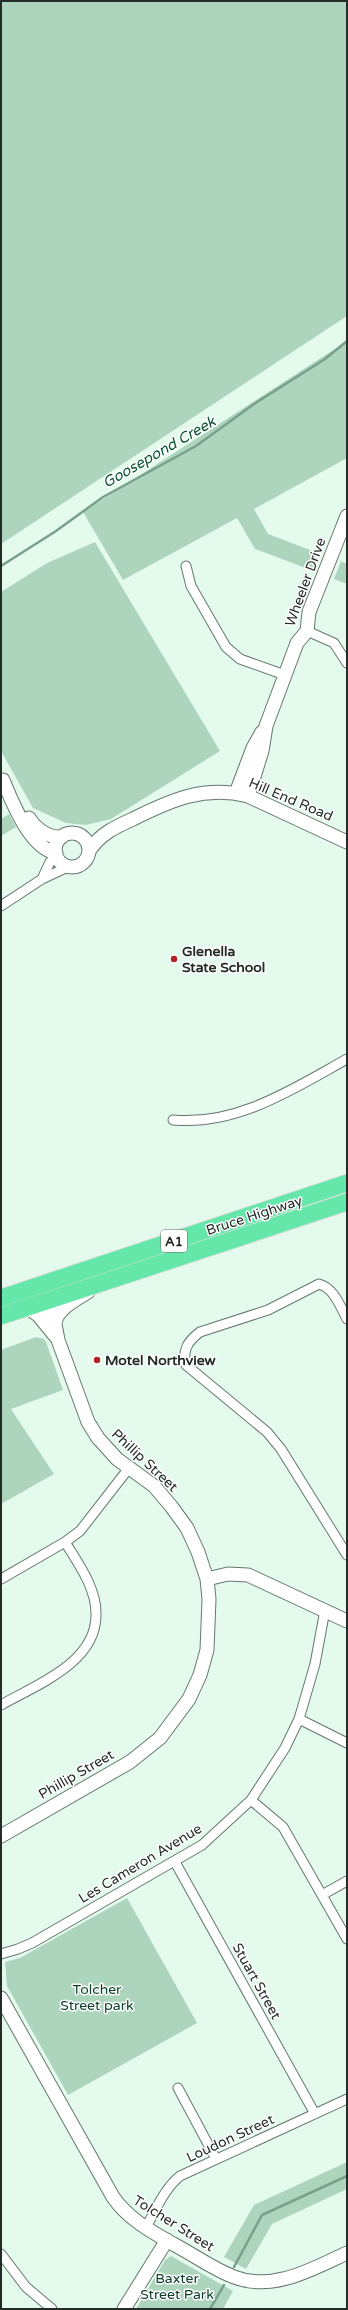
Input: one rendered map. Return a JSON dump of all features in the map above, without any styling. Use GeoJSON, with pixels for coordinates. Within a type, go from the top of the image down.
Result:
{"type":"FeatureCollection","features":[{"type":"Feature","properties":{"kind":"highway","name":"Bruce Highway"},"geometry":{"type":"LineString","coordinates":[[1,1298],[347,1183]]}},
{"type":"Feature","properties":{"kind":"highway","name":"Bruce Highway"},"geometry":{"type":"LineString","coordinates":[[1,1316],[47,1300],[102,1284],[347,1202]]}},
{"type":"Feature","properties":{"kind":"highway"},"geometry":{"type":"LineString","coordinates":[[1,1305],[32,1295],[47,1300]]}},
{"type":"Feature","properties":{"kind":"street","name":"Wheeler Drive"},"geometry":{"type":"LineString","coordinates":[[242,795],[262,751],[266,726],[297,644],[307,630],[309,612],[347,516]]}},
{"type":"Feature","properties":{"kind":"street"},"geometry":{"type":"LineString","coordinates":[[186,566],[191,586],[230,650],[240,659],[285,675]]}},
{"type":"Feature","properties":{"kind":"street"},"geometry":{"type":"LineString","coordinates":[[307,630],[334,643],[347,663]]}},
{"type":"Feature","properties":{"kind":"street"},"geometry":{"type":"LineString","coordinates":[[2,778],[38,829],[49,835],[62,837]]}},
{"type":"Feature","properties":{"kind":"street"},"geometry":{"type":"LineString","coordinates":[[2,778],[27,829],[49,852],[56,854]]}},
{"type":"Feature","properties":{"kind":"street","name":"Hill End Road"},"geometry":{"type":"LineString","coordinates":[[89,851],[98,838],[108,831],[178,798],[208,793],[242,795],[347,842]]}},
{"type":"Feature","properties":{"kind":"street","name":"Hill End Road"},"geometry":{"type":"LineString","coordinates":[[78,834],[108,831]]}},
{"type":"Feature","properties":{"kind":"street"},"geometry":{"type":"LineString","coordinates":[[1,906],[42,879],[70,866],[81,864],[85,861],[89,851],[87,841],[78,834],[67,834],[62,837],[56,847],[56,854],[61,862],[70,866]]}},
{"type":"Feature","properties":{"kind":"street"},"geometry":{"type":"LineString","coordinates":[[42,879],[50,862],[56,854]]}},
{"type":"Feature","properties":{"kind":"street"},"geometry":{"type":"LineString","coordinates":[[172,1120],[202,1121],[269,1102],[347,1059]]}},
{"type":"Feature","properties":{"kind":"street"},"geometry":{"type":"LineString","coordinates":[[55,1324],[58,1316],[65,1308],[102,1284]]}},
{"type":"Feature","properties":{"kind":"street"},"geometry":{"type":"LineString","coordinates":[[347,1319],[333,1292],[326,1285],[319,1284],[268,1310],[200,1332],[192,1337],[186,1346],[184,1357],[186,1365],[266,1432],[281,1449],[304,1482],[347,1555]]}},
{"type":"Feature","properties":{"kind":"street"},"geometry":{"type":"LineString","coordinates":[[47,1300],[55,1324],[58,1340]]}},
{"type":"Feature","properties":{"kind":"street"},"geometry":{"type":"LineString","coordinates":[[26,1307],[38,1315],[58,1340]]}},
{"type":"Feature","properties":{"kind":"street","name":"Phillip Street"},"geometry":{"type":"LineString","coordinates":[[1,1836],[130,1762],[160,1738],[189,1700],[200,1675],[207,1650],[209,1616],[207,1579],[198,1552],[187,1528],[154,1486],[112,1454],[98,1438],[88,1422],[58,1340]]}},
{"type":"Feature","properties":{"kind":"street"},"geometry":{"type":"LineString","coordinates":[[1,1579],[65,1542],[90,1520],[129,1468]]}},
{"type":"Feature","properties":{"kind":"street"},"geometry":{"type":"LineString","coordinates":[[1,1705],[71,1662],[86,1649],[91,1637],[96,1615],[94,1601],[88,1583],[65,1542]]}},
{"type":"Feature","properties":{"kind":"street"},"geometry":{"type":"LineString","coordinates":[[207,1579],[228,1574],[248,1575],[347,1620]]}},
{"type":"Feature","properties":{"kind":"street","name":"Les Cameron Avenue"},"geometry":{"type":"LineString","coordinates":[[1,1954],[32,1943],[175,1862],[202,1845],[252,1800],[285,1748],[299,1719],[315,1664],[325,1610]]}},
{"type":"Feature","properties":{"kind":"street"},"geometry":{"type":"LineString","coordinates":[[299,1719],[347,1743]]}},
{"type":"Feature","properties":{"kind":"street"},"geometry":{"type":"LineString","coordinates":[[252,1800],[283,1827],[347,1939]]}},
{"type":"Feature","properties":{"kind":"street","name":"Stuart Street"},"geometry":{"type":"LineString","coordinates":[[175,1862],[315,2114]]}},
{"type":"Feature","properties":{"kind":"street"},"geometry":{"type":"LineString","coordinates":[[322,1895],[347,1881]]}},
{"type":"Feature","properties":{"kind":"street","name":"Tolcher Street"},"geometry":{"type":"LineString","coordinates":[[1,1998],[113,2197],[123,2210],[146,2227],[231,2276],[254,2281],[278,2281],[292,2278],[347,2253]]}},
{"type":"Feature","properties":{"kind":"street"},"geometry":{"type":"LineString","coordinates":[[178,2088],[216,2159]]}},
{"type":"Feature","properties":{"kind":"street","name":"Loudon Street"},"geometry":{"type":"LineString","coordinates":[[146,2227],[173,2182],[216,2159],[347,2099]]}},
{"type":"Feature","properties":{"kind":"street"},"geometry":{"type":"LineString","coordinates":[[124,2309],[167,2240]]}},
{"type":"Feature","properties":{"kind":"street"},"geometry":{"type":"LineString","coordinates":[[1,2254],[26,2287],[52,2309]]}},
{"type":"Feature","properties":{"kind":"green space"},"geometry":{"type":"Polygon","coordinates":[[[1,1],[347,1],[347,316],[1,544],[1,1]]]}},
{"type":"Feature","properties":{"kind":"green space"},"geometry":{"type":"Polygon","coordinates":[[[347,341],[347,458],[254,509],[268,534],[318,553],[311,570],[255,549],[237,518],[123,580],[83,512],[347,341]]]}},
{"type":"Feature","properties":{"kind":"green space"},"geometry":{"type":"Polygon","coordinates":[[[95,542],[220,751],[111,819],[86,825],[66,823],[33,808],[1,751],[1,592],[47,563],[95,542]]]}},
{"type":"Feature","properties":{"kind":"green space"},"geometry":{"type":"Polygon","coordinates":[[[341,561],[347,564],[347,584],[334,579],[341,561]]]}},
{"type":"Feature","properties":{"kind":"green space"},"geometry":{"type":"Polygon","coordinates":[[[9,814],[16,827],[1,836],[1,819],[9,814]]]}},
{"type":"Feature","properties":{"kind":"green space"},"geometry":{"type":"Polygon","coordinates":[[[36,1337],[44,1339],[46,1342],[63,1390],[11,1409],[54,1474],[1,1504],[1,1350],[36,1337]]]}},
{"type":"Feature","properties":{"kind":"green space","name":"Tolcher Street park"},"geometry":{"type":"Polygon","coordinates":[[[127,1898],[197,2023],[68,2095],[7,1986],[5,1962],[20,1958],[127,1898]]]}},
{"type":"Feature","properties":{"kind":"green space"},"geometry":{"type":"Polygon","coordinates":[[[347,2162],[347,2189],[272,2224],[246,2269],[224,2257],[254,2205],[347,2162]]]}},
{"type":"Feature","properties":{"kind":"green space","name":"Baxter Street Park"},"geometry":{"type":"Polygon","coordinates":[[[171,2256],[233,2291],[223,2309],[136,2309],[165,2260],[171,2256]]]}},
{"type":"Feature","properties":{"kind":"waterway","name":"Goosepond Creek"},"geometry":{"type":"LineString","coordinates":[[1,566],[56,531],[103,497],[196,446],[254,404],[325,359],[347,341]]}},
{"type":"Feature","properties":{"kind":"waterway"},"geometry":{"type":"LineString","coordinates":[[234,2267],[262,2215],[347,2176]]}},
{"type":"Feature","properties":{"kind":"waterway"},"geometry":{"type":"LineString","coordinates":[[210,2309],[224,2285]]}},
{"type":"Feature","properties":{"kind":"place","name":"Glenella State School"},"geometry":{"type":"Point","coordinates":[174,959]}},
{"type":"Feature","properties":{"kind":"place","name":"Motel Northview"},"geometry":{"type":"Point","coordinates":[97,1360]}}]}
